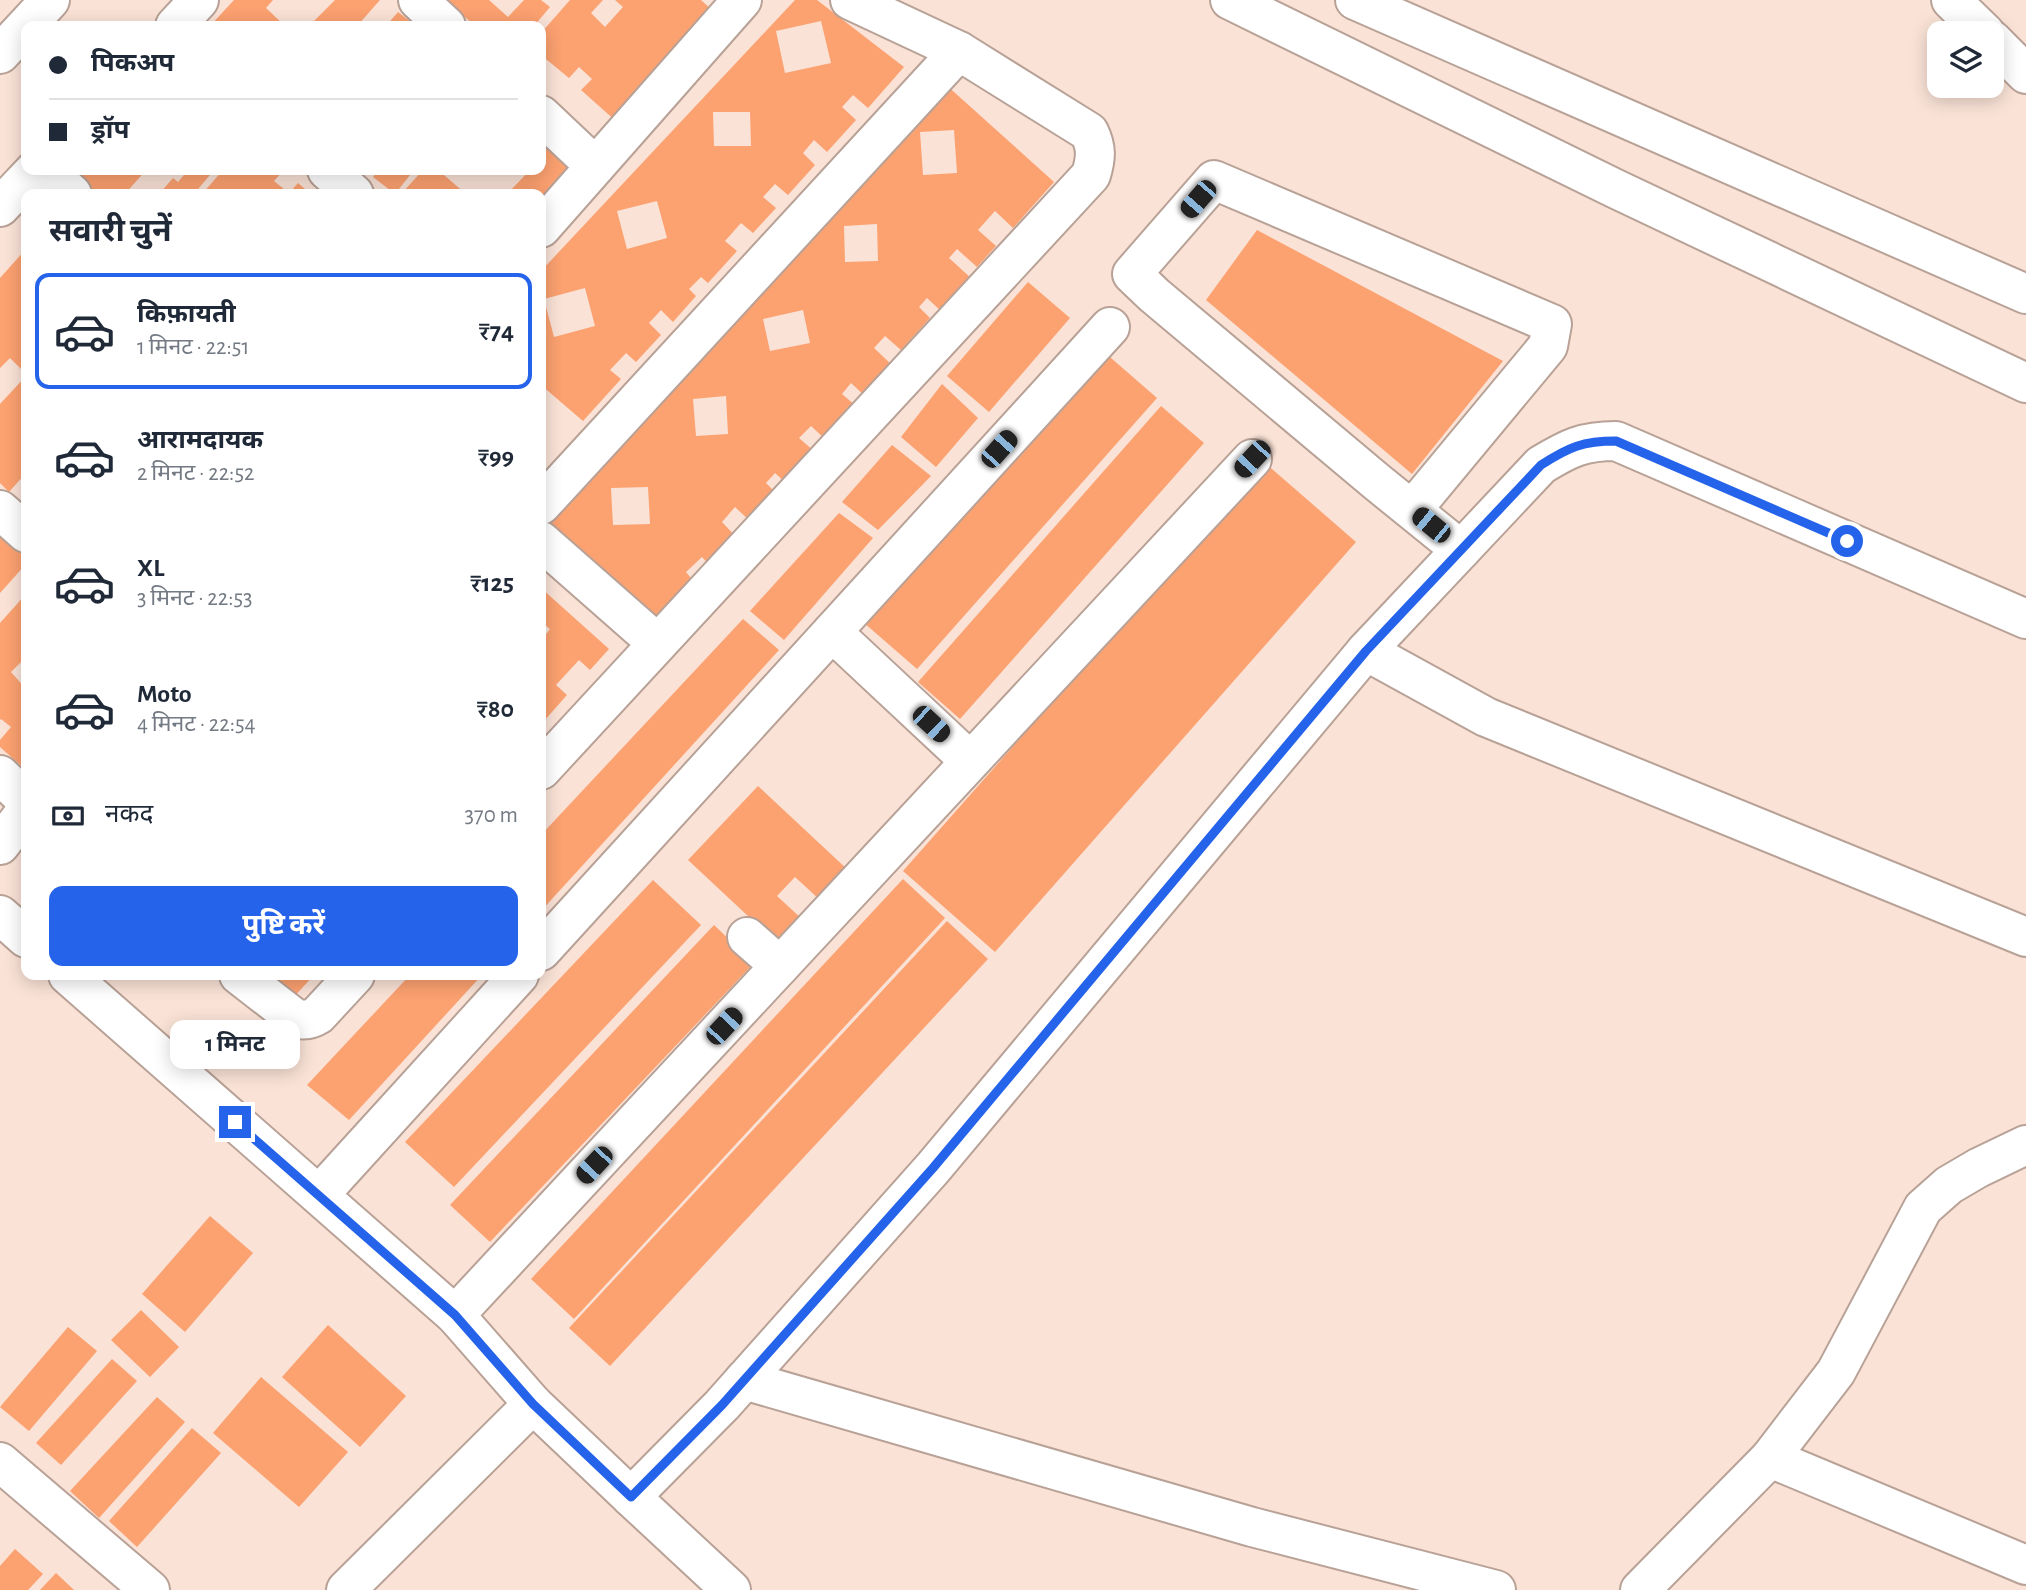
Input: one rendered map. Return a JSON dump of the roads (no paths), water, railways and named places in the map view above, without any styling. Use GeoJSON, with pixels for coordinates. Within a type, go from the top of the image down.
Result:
{"type":"FeatureCollection","features":[{"type":"Feature","properties":{"kind":"street"},"geometry":{"type":"LineString","coordinates":[[31,21],[50,0]]}},
{"type":"Feature","properties":{"kind":"street"},"geometry":{"type":"LineString","coordinates":[[180,21],[199,0]]}},
{"type":"Feature","properties":{"kind":"street"},"geometry":{"type":"LineString","coordinates":[[418,0],[441,21]]}},
{"type":"Feature","properties":{"kind":"street"},"geometry":{"type":"LineString","coordinates":[[546,222],[742,0]]}},
{"type":"Feature","properties":{"kind":"street"},"geometry":{"type":"LineString","coordinates":[[546,765],[1091,175],[1096,158],[1095,144],[1089,132],[959,51],[850,0]]}},
{"type":"Feature","properties":{"kind":"street"},"geometry":{"type":"LineString","coordinates":[[1230,0],[1615,189],[2026,383]]}},
{"type":"Feature","properties":{"kind":"street"},"geometry":{"type":"LineString","coordinates":[[1356,0],[2026,294]]}},
{"type":"Feature","properties":{"kind":"street"},"geometry":{"type":"LineString","coordinates":[[1951,0],[1973,21]]}},
{"type":"Feature","properties":{"kind":"street"},"geometry":{"type":"LineString","coordinates":[[0,54],[21,31]]}},
{"type":"Feature","properties":{"kind":"street"},"geometry":{"type":"LineString","coordinates":[[546,500],[959,51]]}},
{"type":"Feature","properties":{"kind":"street"},"geometry":{"type":"LineString","coordinates":[[2004,52],[2026,74]]}},
{"type":"Feature","properties":{"kind":"street"},"geometry":{"type":"LineString","coordinates":[[546,120],[595,166]]}},
{"type":"Feature","properties":{"kind":"street"},"geometry":{"type":"LineString","coordinates":[[0,207],[30,175]]}},
{"type":"Feature","properties":{"kind":"street"},"geometry":{"type":"LineString","coordinates":[[51,175],[66,189]]}},
{"type":"Feature","properties":{"kind":"street"},"geometry":{"type":"LineString","coordinates":[[333,175],[348,189]]}},
{"type":"Feature","properties":{"kind":"street"},"geometry":{"type":"LineString","coordinates":[[1412,510],[1548,346],[1552,324],[1214,180],[1132,274],[1154,295],[1412,510],[1461,550]]}},
{"type":"Feature","properties":{"kind":"street"},"geometry":{"type":"LineString","coordinates":[[546,946],[1110,327]]}},
{"type":"Feature","properties":{"kind":"street"},"geometry":{"type":"LineString","coordinates":[[631,1497],[744,1380],[933,1168],[1366,651],[1541,465],[1563,451],[1590,441],[1616,441],[2026,619]]}},
{"type":"Feature","properties":{"kind":"street"},"geometry":{"type":"LineString","coordinates":[[455,1315],[1252,459]]}},
{"type":"Feature","properties":{"kind":"street"},"geometry":{"type":"LineString","coordinates":[[0,510],[21,529]]}},
{"type":"Feature","properties":{"kind":"street"},"geometry":{"type":"LineString","coordinates":[[546,545],[657,643]]}},
{"type":"Feature","properties":{"kind":"street"},"geometry":{"type":"LineString","coordinates":[[832,632],[970,761]]}},
{"type":"Feature","properties":{"kind":"street"},"geometry":{"type":"LineString","coordinates":[[1366,651],[1486,717],[2026,937]]}},
{"type":"Feature","properties":{"kind":"street"},"geometry":{"type":"LineString","coordinates":[[0,775],[21,795]]}},
{"type":"Feature","properties":{"kind":"street"},"geometry":{"type":"LineString","coordinates":[[0,845],[21,818]]}},
{"type":"Feature","properties":{"kind":"street"},"geometry":{"type":"LineString","coordinates":[[0,915],[21,934]]}},
{"type":"Feature","properties":{"kind":"street"},"geometry":{"type":"LineString","coordinates":[[747,937],[780,965]]}},
{"type":"Feature","properties":{"kind":"street"},"geometry":{"type":"LineString","coordinates":[[74,980],[455,1315],[533,1404],[731,1590]]}},
{"type":"Feature","properties":{"kind":"street"},"geometry":{"type":"LineString","coordinates":[[245,980],[296,1019],[310,1020],[350,980]]}},
{"type":"Feature","properties":{"kind":"street"},"geometry":{"type":"LineString","coordinates":[[319,1195],[514,980]]}},
{"type":"Feature","properties":{"kind":"street"},"geometry":{"type":"LineString","coordinates":[[1640,1590],[1770,1458],[1836,1372],[1923,1208],[1949,1185],[2026,1145]]}},
{"type":"Feature","properties":{"kind":"street"},"geometry":{"type":"LineString","coordinates":[[744,1380],[1252,1527],[1496,1590]]}},
{"type":"Feature","properties":{"kind":"street"},"geometry":{"type":"LineString","coordinates":[[346,1590],[533,1404]]}},
{"type":"Feature","properties":{"kind":"street"},"geometry":{"type":"LineString","coordinates":[[1770,1458],[2026,1565]]}},
{"type":"Feature","properties":{"kind":"street"},"geometry":{"type":"LineString","coordinates":[[0,1462],[150,1590]]}}]}
